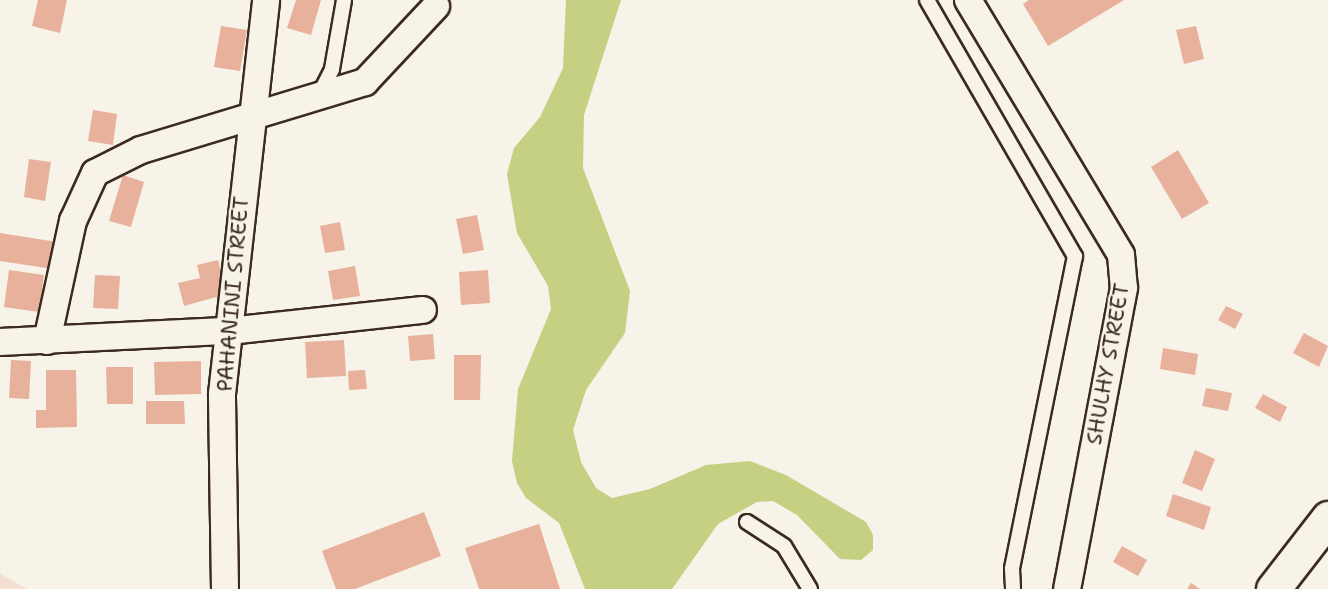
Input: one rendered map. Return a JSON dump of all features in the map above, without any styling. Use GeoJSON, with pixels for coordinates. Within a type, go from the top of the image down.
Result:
{"type":"FeatureCollection","features":[{"type":"Feature","properties":{"kind":"main road"},"geometry":{"type":"LineString","coordinates":[[1273,589],[1328,518]]}},
{"type":"Feature","properties":{"kind":"street","name":"PAHANINI STREET"},"geometry":{"type":"LineString","coordinates":[[225,589],[222,394],[250,119],[266,0]]}},
{"type":"Feature","properties":{"kind":"street","name":"SHULHY STREET"},"geometry":{"type":"LineString","coordinates":[[968,0],[1121,255],[1125,288],[1067,589]]}},
{"type":"Feature","properties":{"kind":"street"},"geometry":{"type":"LineString","coordinates":[[47,341],[73,221],[95,174],[141,150],[316,101],[365,82],[436,6]]}},
{"type":"Feature","properties":{"kind":"street"},"geometry":{"type":"LineString","coordinates":[[0,342],[229,331],[423,310]]}},
{"type":"Feature","properties":{"kind":"lane"},"geometry":{"type":"LineString","coordinates":[[316,101],[332,69],[344,0]]}},
{"type":"Feature","properties":{"kind":"lane"},"geometry":{"type":"LineString","coordinates":[[927,0],[1075,255],[1012,569],[1012,589]]}},
{"type":"Feature","properties":{"kind":"lane"},"geometry":{"type":"LineString","coordinates":[[747,522],[784,546],[810,589]]}},
{"type":"Feature","properties":{"kind":"shaded area"},"geometry":{"type":"Polygon","coordinates":[[[1,574],[27,589],[0,589],[1,574]]]}},
{"type":"Feature","properties":{"kind":"green space"},"geometry":{"type":"Polygon","coordinates":[[[566,0],[621,0],[584,115],[583,168],[630,291],[625,333],[586,390],[573,430],[581,462],[596,488],[612,498],[650,489],[706,465],[750,461],[786,475],[866,522],[873,535],[873,550],[861,560],[840,559],[797,515],[773,501],[757,502],[718,524],[672,589],[585,589],[559,523],[526,498],[517,483],[512,461],[518,389],[551,309],[548,286],[517,233],[507,174],[514,148],[540,117],[563,68],[566,0]]]}},
{"type":"Feature","properties":{"kind":"building"},"geometry":{"type":"Polygon","coordinates":[[[38,0],[67,0],[60,33],[32,26],[38,0]]]}},
{"type":"Feature","properties":{"kind":"building"},"geometry":{"type":"Polygon","coordinates":[[[296,0],[321,0],[311,35],[287,28],[296,0]]]}},
{"type":"Feature","properties":{"kind":"building"},"geometry":{"type":"Polygon","coordinates":[[[1029,0],[1124,0],[1048,46],[1023,4],[1029,0]]]}},
{"type":"Feature","properties":{"kind":"building"},"geometry":{"type":"Polygon","coordinates":[[[221,26],[247,30],[240,71],[214,67],[221,26]]]}},
{"type":"Feature","properties":{"kind":"building"},"geometry":{"type":"Polygon","coordinates":[[[1196,26],[1204,59],[1184,64],[1176,30],[1196,26]]]}},
{"type":"Feature","properties":{"kind":"building"},"geometry":{"type":"Polygon","coordinates":[[[93,110],[117,114],[113,145],[88,141],[93,110]]]}},
{"type":"Feature","properties":{"kind":"building"},"geometry":{"type":"Polygon","coordinates":[[[1178,150],[1209,203],[1182,219],[1151,167],[1178,150]]]}},
{"type":"Feature","properties":{"kind":"building"},"geometry":{"type":"Polygon","coordinates":[[[29,159],[51,162],[45,201],[24,197],[29,159]]]}},
{"type":"Feature","properties":{"kind":"building"},"geometry":{"type":"Polygon","coordinates":[[[123,175],[144,182],[131,227],[109,221],[123,175]]]}},
{"type":"Feature","properties":{"kind":"building"},"geometry":{"type":"Polygon","coordinates":[[[477,215],[484,250],[463,254],[456,219],[477,215]]]}},
{"type":"Feature","properties":{"kind":"building"},"geometry":{"type":"Polygon","coordinates":[[[340,222],[345,250],[325,253],[320,226],[340,222]]]}},
{"type":"Feature","properties":{"kind":"building"},"geometry":{"type":"Polygon","coordinates":[[[0,233],[57,242],[53,269],[0,261],[0,233]]]}},
{"type":"Feature","properties":{"kind":"building"},"geometry":{"type":"Polygon","coordinates":[[[218,260],[227,294],[184,306],[178,283],[200,278],[197,265],[218,260]]]}},
{"type":"Feature","properties":{"kind":"building"},"geometry":{"type":"Polygon","coordinates":[[[355,266],[360,296],[333,300],[328,271],[355,266]]]}},
{"type":"Feature","properties":{"kind":"building"},"geometry":{"type":"Polygon","coordinates":[[[9,270],[44,275],[39,312],[4,307],[9,270]]]}},
{"type":"Feature","properties":{"kind":"building"},"geometry":{"type":"Polygon","coordinates":[[[488,270],[490,303],[461,305],[459,272],[488,270]]]}},
{"type":"Feature","properties":{"kind":"building"},"geometry":{"type":"Polygon","coordinates":[[[95,275],[120,276],[118,309],[93,308],[95,275]]]}},
{"type":"Feature","properties":{"kind":"building"},"geometry":{"type":"Polygon","coordinates":[[[1226,306],[1243,314],[1235,329],[1218,320],[1226,306]]]}},
{"type":"Feature","properties":{"kind":"building"},"geometry":{"type":"Polygon","coordinates":[[[1304,333],[1328,346],[1319,367],[1293,353],[1304,333]]]}},
{"type":"Feature","properties":{"kind":"building"},"geometry":{"type":"Polygon","coordinates":[[[433,334],[435,359],[410,361],[408,336],[433,334]]]}},
{"type":"Feature","properties":{"kind":"building"},"geometry":{"type":"Polygon","coordinates":[[[344,340],[346,376],[307,378],[305,342],[344,340]]]}},
{"type":"Feature","properties":{"kind":"building"},"geometry":{"type":"Polygon","coordinates":[[[1163,348],[1198,354],[1195,375],[1160,369],[1163,348]]]}},
{"type":"Feature","properties":{"kind":"building"},"geometry":{"type":"Polygon","coordinates":[[[454,355],[481,355],[480,400],[454,400],[454,355]]]}},
{"type":"Feature","properties":{"kind":"building"},"geometry":{"type":"Polygon","coordinates":[[[11,360],[31,361],[29,399],[9,398],[11,360]]]}},
{"type":"Feature","properties":{"kind":"building"},"geometry":{"type":"Polygon","coordinates":[[[201,361],[201,394],[155,395],[154,362],[201,361]]]}},
{"type":"Feature","properties":{"kind":"building"},"geometry":{"type":"Polygon","coordinates":[[[106,367],[133,367],[133,404],[107,404],[106,367]]]}},
{"type":"Feature","properties":{"kind":"building"},"geometry":{"type":"Polygon","coordinates":[[[46,370],[76,370],[77,427],[36,428],[36,410],[46,410],[46,370]]]}},
{"type":"Feature","properties":{"kind":"building"},"geometry":{"type":"Polygon","coordinates":[[[365,370],[367,389],[349,390],[348,371],[365,370]]]}},
{"type":"Feature","properties":{"kind":"building"},"geometry":{"type":"Polygon","coordinates":[[[1206,388],[1232,393],[1228,411],[1202,406],[1206,388]]]}},
{"type":"Feature","properties":{"kind":"building"},"geometry":{"type":"Polygon","coordinates":[[[1263,394],[1287,407],[1280,422],[1255,408],[1263,394]]]}},
{"type":"Feature","properties":{"kind":"building"},"geometry":{"type":"Polygon","coordinates":[[[146,401],[184,401],[185,424],[146,424],[146,401]]]}},
{"type":"Feature","properties":{"kind":"building"},"geometry":{"type":"Polygon","coordinates":[[[1195,450],[1215,459],[1202,491],[1182,483],[1195,450]]]}},
{"type":"Feature","properties":{"kind":"building"},"geometry":{"type":"Polygon","coordinates":[[[1173,494],[1211,507],[1204,530],[1166,516],[1173,494]]]}},
{"type":"Feature","properties":{"kind":"building"},"geometry":{"type":"Polygon","coordinates":[[[424,512],[441,556],[355,589],[336,589],[322,551],[424,512]]]}},
{"type":"Feature","properties":{"kind":"building"},"geometry":{"type":"Polygon","coordinates":[[[539,524],[560,589],[479,589],[465,548],[539,524]]]}},
{"type":"Feature","properties":{"kind":"building"},"geometry":{"type":"Polygon","coordinates":[[[1122,546],[1147,560],[1138,576],[1113,562],[1122,546]]]}},
{"type":"Feature","properties":{"kind":"building"},"geometry":{"type":"Polygon","coordinates":[[[1191,583],[1200,589],[1187,589],[1191,583]]]}}]}
